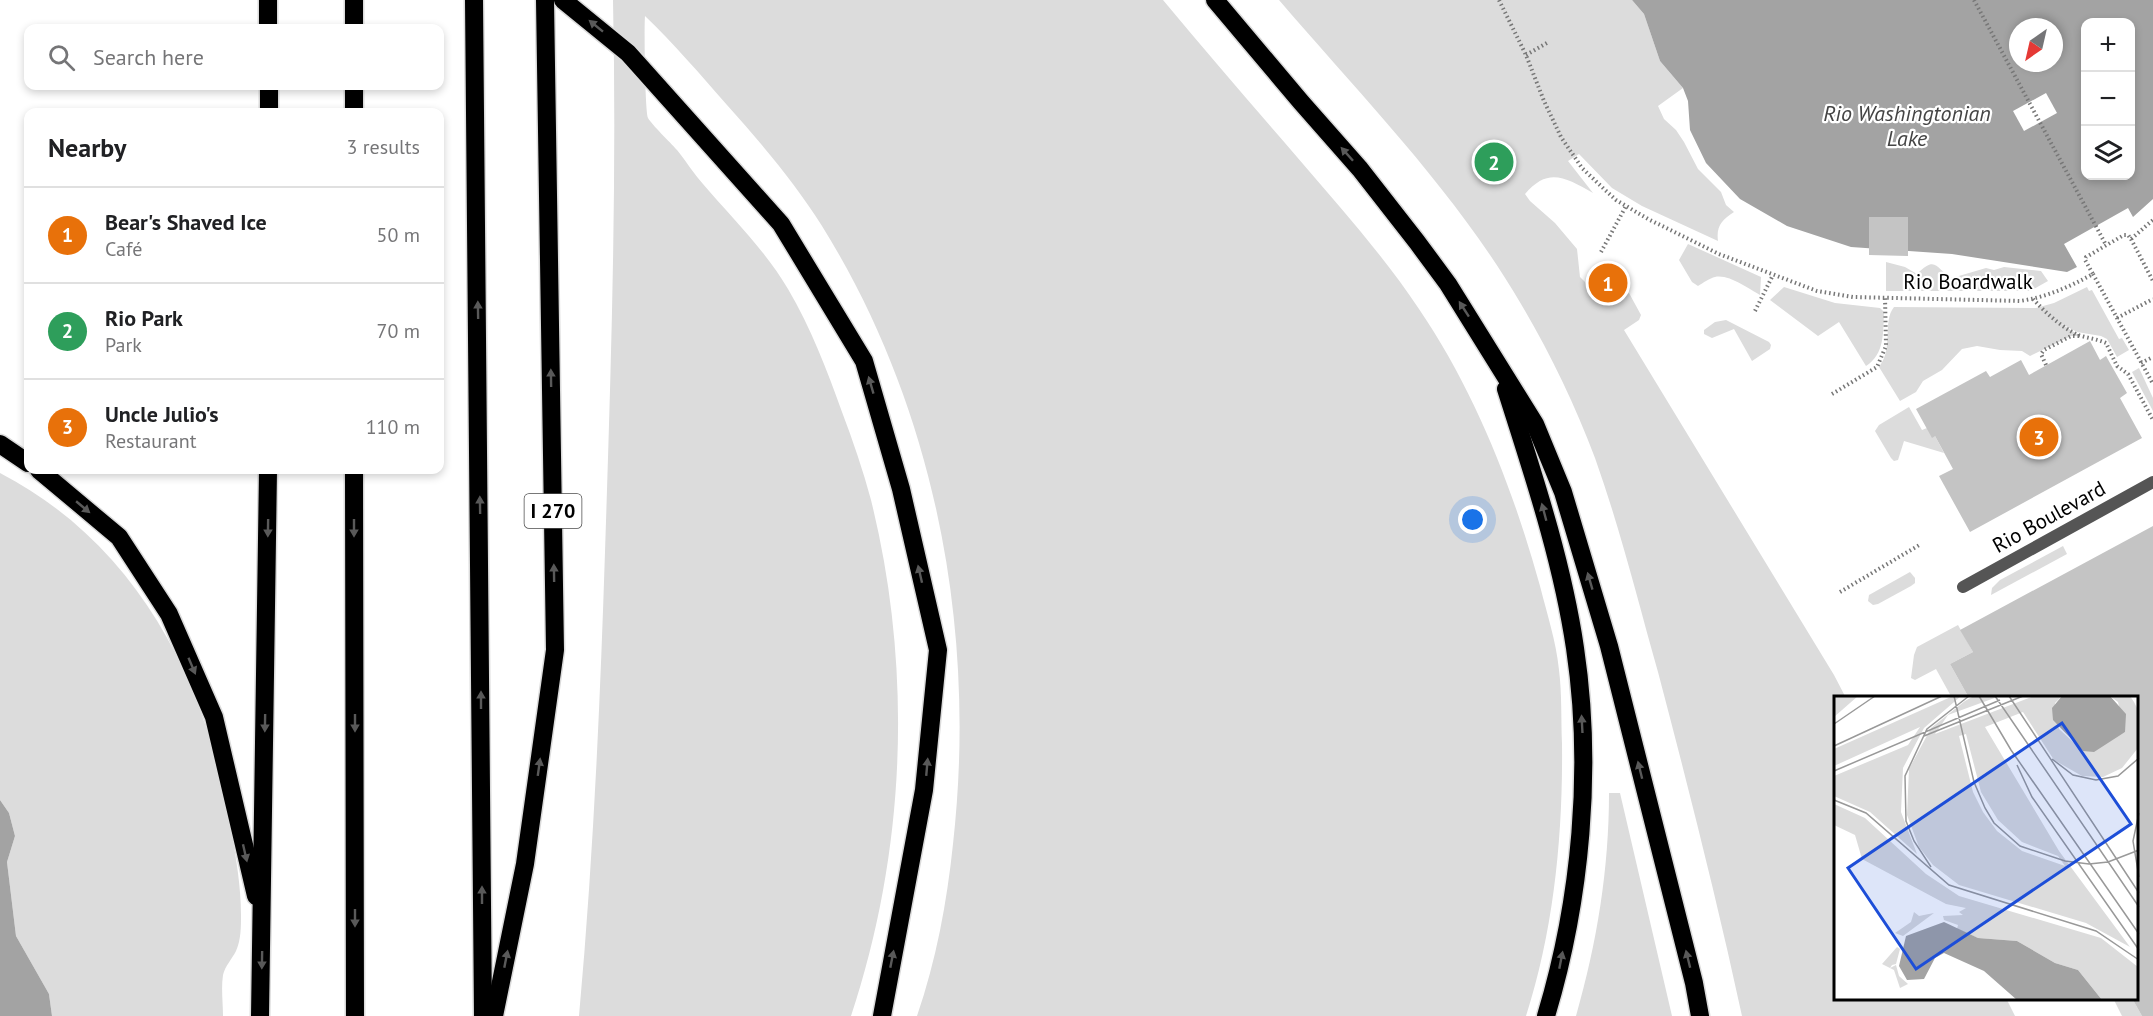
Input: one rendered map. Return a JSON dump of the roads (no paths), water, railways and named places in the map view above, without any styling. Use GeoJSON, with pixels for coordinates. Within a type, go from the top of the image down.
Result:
{"type":"FeatureCollection","features":[{"type":"Feature","properties":{"kind":"highway"},"geometry":{"type":"LineString","coordinates":[[268,0],[268,24]]}},
{"type":"Feature","properties":{"kind":"highway"},"geometry":{"type":"LineString","coordinates":[[354,0],[354,24]]}},
{"type":"Feature","properties":{"kind":"highway"},"geometry":{"type":"LineString","coordinates":[[474,0],[483,1016]]}},
{"type":"Feature","properties":{"kind":"highway","name":"I 270"},"geometry":{"type":"LineString","coordinates":[[494,1016],[525,864],[555,650],[544,0]]}},
{"type":"Feature","properties":{"kind":"highway"},"geometry":{"type":"LineString","coordinates":[[563,0],[628,53],[781,224],[864,361],[901,489],[938,650],[924,790],[882,1016]]}},
{"type":"Feature","properties":{"kind":"highway"},"geometry":{"type":"LineString","coordinates":[[1215,0],[1375,187],[1448,284],[1535,424],[1563,492],[1609,645],[1700,1016]]}},
{"type":"Feature","properties":{"kind":"highway"},"geometry":{"type":"LineString","coordinates":[[269,90],[269,108]]}},
{"type":"Feature","properties":{"kind":"highway"},"geometry":{"type":"LineString","coordinates":[[354,90],[354,108]]}},
{"type":"Feature","properties":{"kind":"highway"},"geometry":{"type":"LineString","coordinates":[[1496,358],[1540,497],[1554,550],[1575,647],[1581,703],[1584,756],[1574,895],[1557,980],[1546,1016]]}},
{"type":"Feature","properties":{"kind":"highway"},"geometry":{"type":"LineString","coordinates":[[0,444],[24,459]]}},
{"type":"Feature","properties":{"kind":"highway"},"geometry":{"type":"LineString","coordinates":[[44,474],[119,537],[170,614],[214,717],[262,925]]}},
{"type":"Feature","properties":{"kind":"highway"},"geometry":{"type":"LineString","coordinates":[[261,1016],[268,474]]}},
{"type":"Feature","properties":{"kind":"highway"},"geometry":{"type":"LineString","coordinates":[[354,474],[355,1016]]}},
{"type":"Feature","properties":{"kind":"lane","name":"Rio Boulevard"},"geometry":{"type":"LineString","coordinates":[[1963,587],[2153,482]]}},
{"type":"Feature","properties":{"kind":"water","name":"Rio Washingtonian Lake"},"geometry":{"type":"Polygon","coordinates":[[[1632,0],[2153,0],[2153,199],[2133,217],[2128,208],[2064,244],[2077,267],[2067,272],[1952,254],[1851,247],[1787,226],[1740,199],[1706,163],[1690,130],[1688,101],[1683,88],[1660,61],[1644,14],[1632,0]]]}},
{"type":"Feature","properties":{"kind":"water"},"geometry":{"type":"Polygon","coordinates":[[[0,800],[9,813],[15,836],[7,862],[16,936],[49,994],[52,1016],[0,1016],[0,800]]]}},
{"type":"Feature","properties":{"kind":"place","name":"Rio Park"},"geometry":{"type":"Point","coordinates":[1494,162]}},
{"type":"Feature","properties":{"kind":"place","name":"Bear's Shaved Ice"},"geometry":{"type":"Point","coordinates":[1608,283]}},
{"type":"Feature","properties":{"kind":"place","name":"Uncle Julio's"},"geometry":{"type":"Point","coordinates":[2039,437]}}]}
